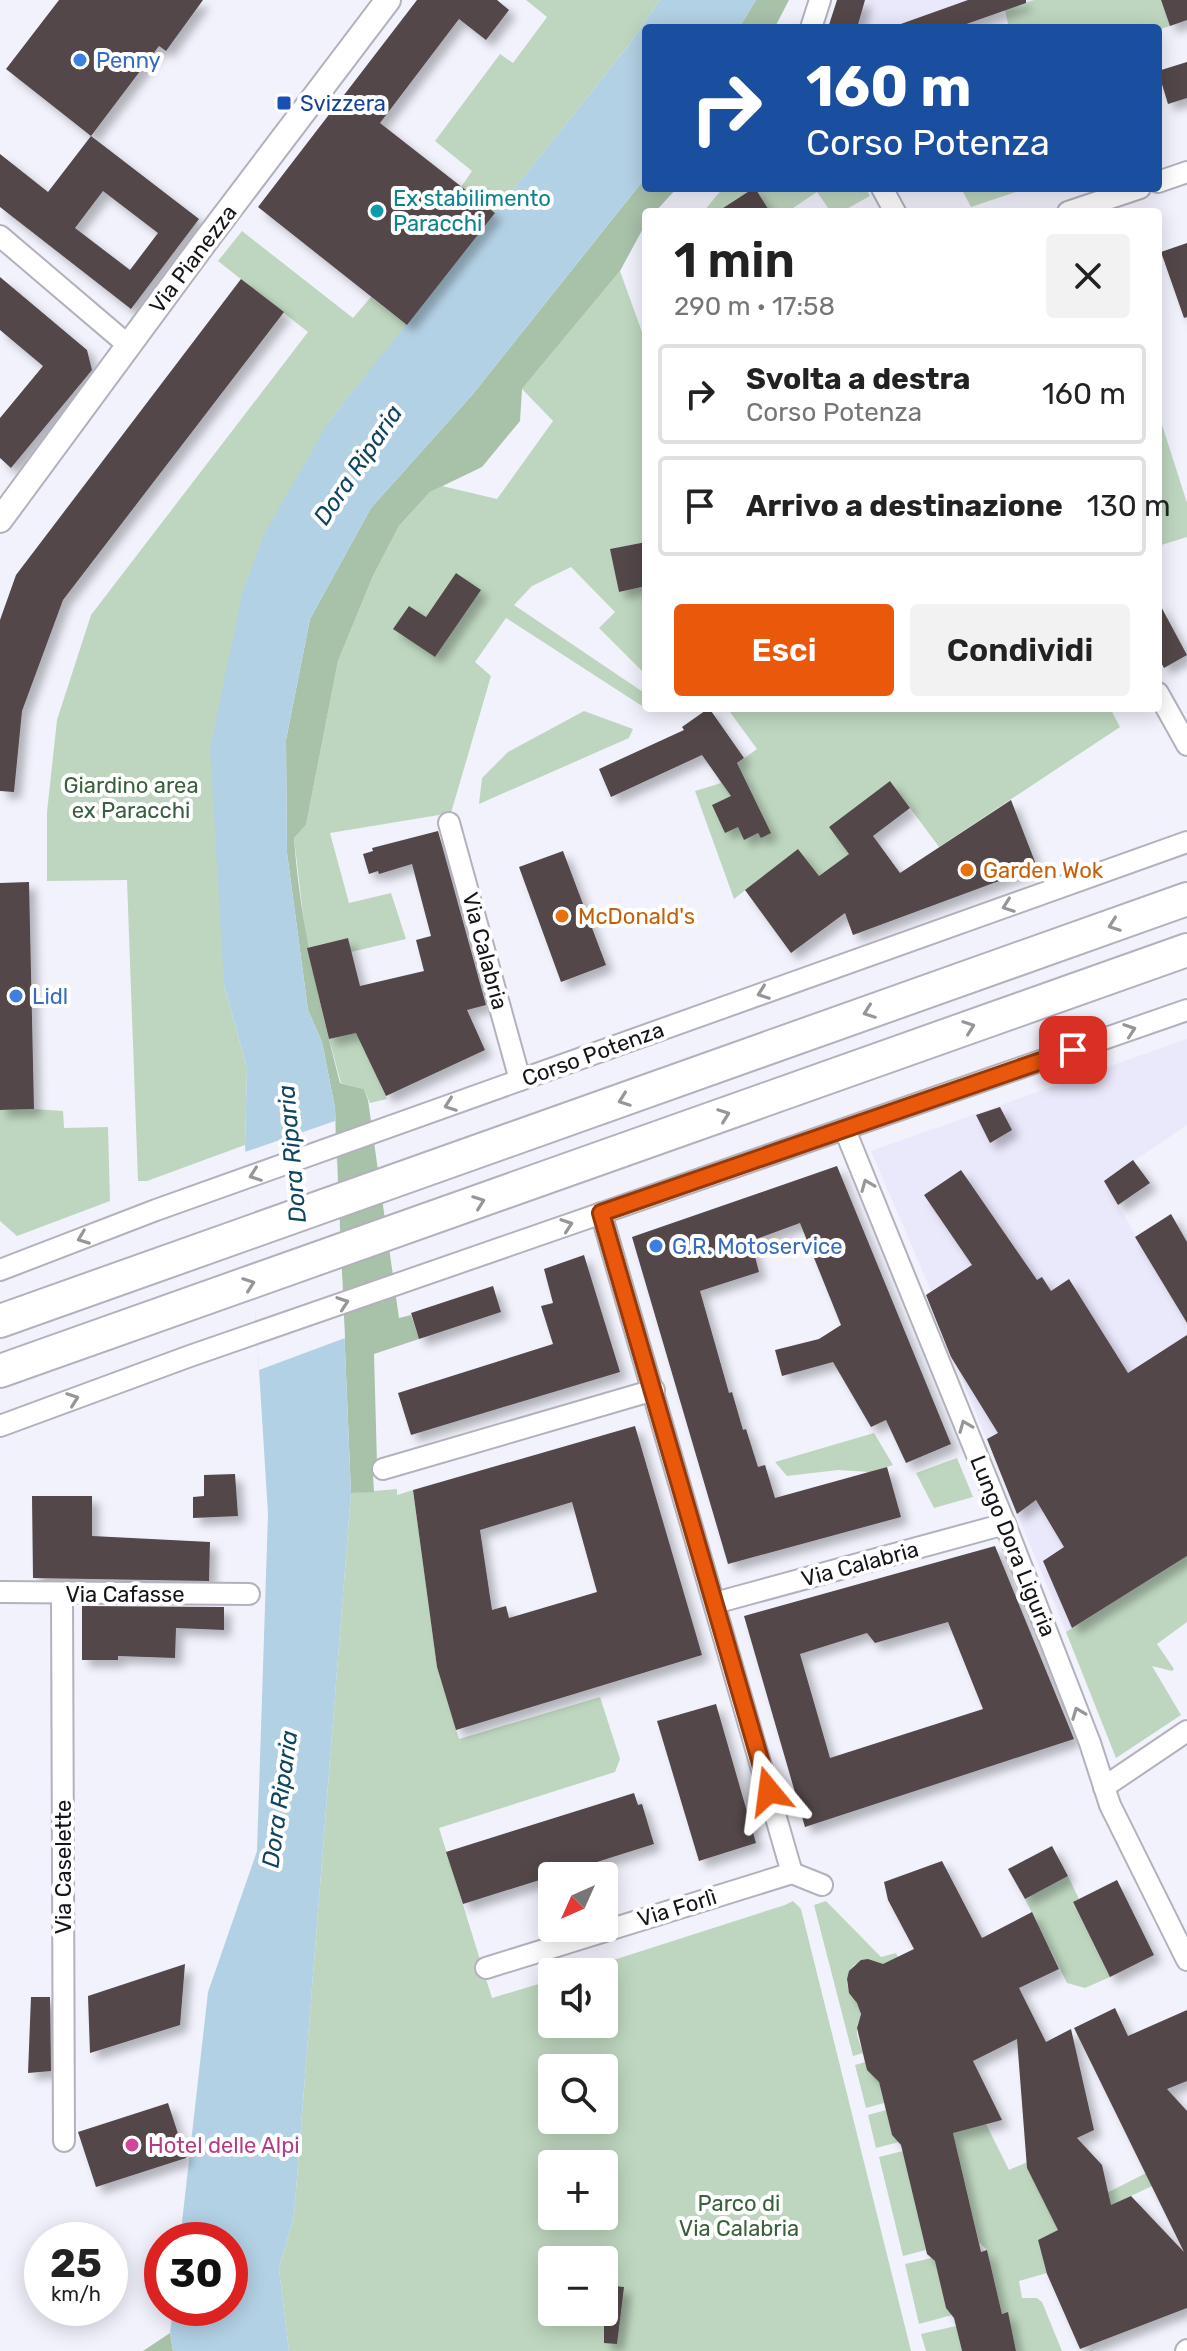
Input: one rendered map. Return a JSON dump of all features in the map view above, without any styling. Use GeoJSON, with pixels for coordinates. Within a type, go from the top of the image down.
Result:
{"type":"FeatureCollection","features":[{"type":"Feature","properties":{"kind":"main road"},"geometry":{"type":"LineString","coordinates":[[0,1321],[1187,899]]}},
{"type":"Feature","properties":{"kind":"main road"},"geometry":{"type":"LineString","coordinates":[[0,1371],[1187,950]]}},
{"type":"Feature","properties":{"kind":"street","name":"Via Pianezza"},"geometry":{"type":"LineString","coordinates":[[0,520],[388,0]]}},
{"type":"Feature","properties":{"kind":"street"},"geometry":{"type":"LineString","coordinates":[[812,24],[820,0]]}},
{"type":"Feature","properties":{"kind":"street"},"geometry":{"type":"LineString","coordinates":[[1162,181],[1187,172]]}},
{"type":"Feature","properties":{"kind":"street"},"geometry":{"type":"LineString","coordinates":[[1080,208],[1128,192]]}},
{"type":"Feature","properties":{"kind":"street"},"geometry":{"type":"LineString","coordinates":[[0,236],[128,345]]}},
{"type":"Feature","properties":{"kind":"street"},"geometry":{"type":"LineString","coordinates":[[1162,700],[1187,745]]}},
{"type":"Feature","properties":{"kind":"street","name":"Via Calabria"},"geometry":{"type":"LineString","coordinates":[[449,823],[520,1080]]}},
{"type":"Feature","properties":{"kind":"street","name":"Corso Potenza"},"geometry":{"type":"LineString","coordinates":[[0,1270],[156,1210],[1187,842]]}},
{"type":"Feature","properties":{"kind":"street"},"geometry":{"type":"LineString","coordinates":[[0,1426],[708,1174],[845,1130],[1187,1010]]}},
{"type":"Feature","properties":{"kind":"street","name":"Lungo Dora Liguria"},"geometry":{"type":"LineString","coordinates":[[845,1130],[1005,1524],[1104,1787],[1187,1960]]}},
{"type":"Feature","properties":{"kind":"street"},"geometry":{"type":"LineString","coordinates":[[601,1213],[792,1873],[822,1885]]}},
{"type":"Feature","properties":{"kind":"street"},"geometry":{"type":"LineString","coordinates":[[0,1254],[21,1261]]}},
{"type":"Feature","properties":{"kind":"street"},"geometry":{"type":"LineString","coordinates":[[383,1469],[654,1390]]}},
{"type":"Feature","properties":{"kind":"street","name":"Via Calabria"},"geometry":{"type":"LineString","coordinates":[[715,1603],[1005,1524]]}},
{"type":"Feature","properties":{"kind":"street","name":"Via Cafasse"},"geometry":{"type":"LineString","coordinates":[[0,1592],[249,1594]]}},
{"type":"Feature","properties":{"kind":"street","name":"Via Caselette"},"geometry":{"type":"LineString","coordinates":[[62,1594],[64,2141]]}},
{"type":"Feature","properties":{"kind":"street"},"geometry":{"type":"LineString","coordinates":[[1104,1787],[1187,1731]]}},
{"type":"Feature","properties":{"kind":"street","name":"Via Forlì"},"geometry":{"type":"LineString","coordinates":[[486,1968],[792,1873]]}},
{"type":"Feature","properties":{"kind":"shaded area"},"geometry":{"type":"Polygon","coordinates":[[[837,0],[1034,0],[966,24],[831,24],[837,0]]]}},
{"type":"Feature","properties":{"kind":"shaded area"},"geometry":{"type":"Polygon","coordinates":[[[1187,1039],[1187,1125],[1104,1181],[1187,1323],[1187,1556],[1066,1632],[927,1294],[931,1291],[871,1151],[1187,1039]]]}},
{"type":"Feature","properties":{"kind":"green space"},"geometry":{"type":"Polygon","coordinates":[[[526,0],[660,0],[628,46],[495,213],[461,187],[472,171],[435,141],[500,54],[513,63],[547,17],[526,0]]]}},
{"type":"Feature","properties":{"kind":"green space"},"geometry":{"type":"Polygon","coordinates":[[[756,0],[789,0],[777,24],[741,24],[756,0]]]}},
{"type":"Feature","properties":{"kind":"green space"},"geometry":{"type":"Polygon","coordinates":[[[1034,0],[1161,0],[1170,26],[1162,29],[1162,24],[1008,24],[1005,10],[1034,0]]]}},
{"type":"Feature","properties":{"kind":"green space"},"geometry":{"type":"Polygon","coordinates":[[[642,182],[642,192],[673,192],[659,208],[642,208],[642,230],[620,271],[522,389],[520,421],[482,467],[430,492],[399,526],[373,576],[338,661],[306,825],[294,838],[306,931],[332,1053],[340,1083],[364,1089],[368,1100],[399,1318],[411,1315],[419,1339],[374,1354],[377,1464],[373,1475],[374,1492],[351,1493],[335,1108],[322,1042],[308,1010],[287,853],[286,740],[310,619],[371,508],[473,394],[642,182]]]}},
{"type":"Feature","properties":{"kind":"green space"},"geometry":{"type":"Polygon","coordinates":[[[720,192],[749,192],[728,208],[706,208],[720,192]]]}},
{"type":"Feature","properties":{"kind":"green space"},"geometry":{"type":"Polygon","coordinates":[[[757,192],[817,192],[793,208],[767,208],[757,192]]]}},
{"type":"Feature","properties":{"kind":"green space"},"geometry":{"type":"Polygon","coordinates":[[[817,192],[868,192],[870,196],[848,208],[828,208],[817,192]]]}},
{"type":"Feature","properties":{"kind":"green space"},"geometry":{"type":"Polygon","coordinates":[[[963,192],[1016,192],[971,207],[963,192]]]}},
{"type":"Feature","properties":{"kind":"green space","name":"Giardino area ex Paracchi"},"geometry":{"type":"Polygon","coordinates":[[[242,231],[353,318],[371,297],[407,325],[329,421],[224,985],[247,1068],[245,1145],[147,1181],[138,1181],[127,880],[47,881],[47,812],[57,720],[91,615],[308,332],[218,261],[242,231]]]}},
{"type":"Feature","properties":{"kind":"green space"},"geometry":{"type":"Polygon","coordinates":[[[620,271],[642,332],[642,543],[611,549],[619,592],[642,587],[642,671],[599,628],[615,612],[571,567],[532,586],[514,605],[642,691],[642,706],[506,618],[475,662],[491,676],[451,813],[330,833],[349,903],[391,893],[406,939],[351,952],[348,938],[307,948],[294,838],[306,825],[338,661],[373,576],[399,526],[430,492],[442,486],[497,499],[553,421],[522,389],[620,271]],[[456,573],[426,617],[409,606],[394,629],[435,657],[480,590],[456,573]]]}},
{"type":"Feature","properties":{"kind":"green space"},"geometry":{"type":"Polygon","coordinates":[[[1162,425],[1187,503],[1187,537],[1162,545],[1162,425]]]}},
{"type":"Feature","properties":{"kind":"green space"},"geometry":{"type":"Polygon","coordinates":[[[584,711],[633,729],[629,738],[479,804],[482,778],[508,752],[584,711]]]}},
{"type":"Feature","properties":{"kind":"green space"},"geometry":{"type":"Polygon","coordinates":[[[730,712],[1112,712],[1120,727],[939,847],[890,781],[829,827],[849,854],[819,876],[798,849],[734,899],[695,791],[721,783],[718,777],[757,749],[730,712]]]}},
{"type":"Feature","properties":{"kind":"green space"},"geometry":{"type":"Polygon","coordinates":[[[373,1029],[371,1063],[387,1099],[370,1103],[364,1089],[341,1083],[329,1039],[373,1029]]]}},
{"type":"Feature","properties":{"kind":"green space"},"geometry":{"type":"Polygon","coordinates":[[[0,1110],[63,1111],[64,1128],[108,1127],[110,1201],[17,1236],[0,1221],[0,1110]]]}},
{"type":"Feature","properties":{"kind":"green space"},"geometry":{"type":"Polygon","coordinates":[[[874,1433],[893,1465],[870,1472],[838,1470],[787,1476],[775,1462],[874,1433]]]}},
{"type":"Feature","properties":{"kind":"green space"},"geometry":{"type":"Polygon","coordinates":[[[957,1458],[973,1497],[934,1508],[916,1473],[957,1458]]]}},
{"type":"Feature","properties":{"kind":"green space","name":"Parco di Via Calabria"},"geometry":{"type":"Polygon","coordinates":[[[397,1489],[397,1495],[413,1490],[437,1667],[459,1739],[600,1697],[620,1759],[615,1772],[439,1828],[492,1998],[538,1984],[538,2038],[618,2038],[618,1959],[793,1901],[801,1909],[911,2351],[289,2351],[279,2269],[294,2216],[351,1493],[397,1489]]]}},
{"type":"Feature","properties":{"kind":"green space"},"geometry":{"type":"Polygon","coordinates":[[[1187,1556],[1187,1622],[1157,1644],[1174,1669],[1152,1666],[1181,1715],[1116,1758],[1066,1632],[1187,1556]]]}},
{"type":"Feature","properties":{"kind":"green space"},"geometry":{"type":"Polygon","coordinates":[[[1068,1876],[1079,1899],[1073,1903],[1110,1977],[1085,1988],[1067,1983],[1025,1899],[1068,1876]]]}},
{"type":"Feature","properties":{"kind":"green space"},"geometry":{"type":"Polygon","coordinates":[[[826,1901],[881,1957],[896,1953],[953,2070],[958,2068],[1009,2170],[1039,2157],[1103,2195],[1146,2173],[1152,2186],[1038,2240],[1047,2273],[1019,2281],[1022,2298],[1037,2298],[1042,2302],[1062,2351],[1016,2351],[1008,2313],[1002,2313],[987,2250],[979,2242],[953,2133],[883,1967],[868,1959],[854,1965],[847,1979],[860,2013],[857,2032],[863,2053],[853,2056],[814,1905],[826,1901]]]}},
{"type":"Feature","properties":{"kind":"green space"},"geometry":{"type":"Polygon","coordinates":[[[865,2062],[867,2070],[879,2082],[884,2103],[866,2108],[855,2065],[865,2062]]]}},
{"type":"Feature","properties":{"kind":"green space"},"geometry":{"type":"Polygon","coordinates":[[[886,2110],[892,2135],[899,2142],[876,2148],[868,2115],[886,2110]]]}},
{"type":"Feature","properties":{"kind":"green space"},"geometry":{"type":"Polygon","coordinates":[[[903,2151],[926,2250],[903,2256],[879,2157],[903,2151]]]}},
{"type":"Feature","properties":{"kind":"green space"},"geometry":{"type":"Polygon","coordinates":[[[932,2258],[936,2262],[946,2308],[952,2315],[919,2324],[905,2264],[932,2258]]]}},
{"type":"Feature","properties":{"kind":"green space"},"geometry":{"type":"Polygon","coordinates":[[[956,2326],[962,2351],[926,2351],[921,2334],[956,2326]]]}},
{"type":"Feature","properties":{"kind":"green space"},"geometry":{"type":"Polygon","coordinates":[[[170,2333],[173,2351],[143,2351],[170,2333]]]}},
{"type":"Feature","properties":{"kind":"water"},"geometry":{"type":"Polygon","coordinates":[[[660,0],[756,0],[741,24],[643,24],[660,0]]]}},
{"type":"Feature","properties":{"kind":"water","name":"Dora Riparia"},"geometry":{"type":"Polygon","coordinates":[[[642,26],[642,182],[473,394],[371,508],[310,619],[286,740],[287,853],[308,1010],[322,1042],[335,1108],[351,1493],[294,2216],[279,2269],[289,2351],[173,2351],[171,2326],[248,2326],[248,2222],[182,2222],[208,1992],[257,1851],[268,1514],[245,1145],[247,1068],[224,985],[210,748],[242,594],[264,534],[329,421],[642,26]]]}},
{"type":"Feature","properties":{"kind":"pier"},"geometry":{"type":"Polygon","coordinates":[[[335,1121],[345,1338],[259,1370],[245,1152],[335,1121]]]}},
{"type":"Feature","properties":{"kind":"building","name":"Penny"},"geometry":{"type":"Polygon","coordinates":[[[59,0],[203,0],[166,51],[159,46],[91,136],[6,69],[59,0]]]}},
{"type":"Feature","properties":{"kind":"building","name":"Ex stabilimento Paracchi"},"geometry":{"type":"Polygon","coordinates":[[[417,0],[497,0],[509,10],[486,40],[459,19],[380,123],[495,213],[407,325],[258,207],[417,0]]]}},
{"type":"Feature","properties":{"kind":"building"},"geometry":{"type":"Polygon","coordinates":[[[837,0],[865,0],[858,24],[829,24],[837,0]]]}},
{"type":"Feature","properties":{"kind":"building"},"geometry":{"type":"Polygon","coordinates":[[[968,0],[1026,0],[1026,3],[966,24],[901,24],[968,0]]]}},
{"type":"Feature","properties":{"kind":"building"},"geometry":{"type":"Polygon","coordinates":[[[1161,0],[1187,0],[1187,20],[1170,26],[1161,0]]]}},
{"type":"Feature","properties":{"kind":"building"},"geometry":{"type":"Polygon","coordinates":[[[1187,62],[1187,98],[1168,104],[1162,84],[1162,70],[1187,62]]]}},
{"type":"Feature","properties":{"kind":"building"},"geometry":{"type":"Polygon","coordinates":[[[91,136],[199,219],[131,309],[0,207],[0,154],[48,192],[91,136]],[[103,191],[75,228],[130,270],[158,233],[103,191]]]}},
{"type":"Feature","properties":{"kind":"building"},"geometry":{"type":"Polygon","coordinates":[[[748,192],[758,192],[768,208],[723,208],[748,192]]]}},
{"type":"Feature","properties":{"kind":"building"},"geometry":{"type":"Polygon","coordinates":[[[1187,243],[1187,317],[1184,318],[1162,252],[1187,243]]]}},
{"type":"Feature","properties":{"kind":"building"},"geometry":{"type":"Polygon","coordinates":[[[0,277],[87,350],[92,370],[11,468],[0,458],[0,418],[43,366],[0,330],[0,277]]]}},
{"type":"Feature","properties":{"kind":"building"},"geometry":{"type":"Polygon","coordinates":[[[241,279],[284,312],[63,600],[22,711],[14,792],[0,791],[0,620],[16,575],[241,279]]]}},
{"type":"Feature","properties":{"kind":"building"},"geometry":{"type":"Polygon","coordinates":[[[642,543],[642,587],[619,592],[610,549],[642,543]]]}},
{"type":"Feature","properties":{"kind":"building"},"geometry":{"type":"Polygon","coordinates":[[[456,573],[481,590],[435,657],[393,629],[409,606],[426,617],[456,573]]]}},
{"type":"Feature","properties":{"kind":"building"},"geometry":{"type":"Polygon","coordinates":[[[1162,608],[1187,655],[1164,668],[1162,664],[1162,608]]]}},
{"type":"Feature","properties":{"kind":"building"},"geometry":{"type":"Polygon","coordinates":[[[703,712],[712,712],[744,758],[737,763],[771,833],[761,838],[758,833],[744,840],[738,827],[725,833],[712,805],[731,796],[702,755],[611,797],[599,769],[684,730],[682,727],[703,712]]]}},
{"type":"Feature","properties":{"kind":"building"},"geometry":{"type":"Polygon","coordinates":[[[890,781],[910,808],[873,836],[900,873],[1011,800],[1037,867],[853,935],[845,913],[791,953],[745,890],[798,849],[819,876],[849,854],[829,827],[890,781]]]}},
{"type":"Feature","properties":{"kind":"building"},"geometry":{"type":"Polygon","coordinates":[[[438,831],[486,1005],[467,1010],[485,1050],[386,1096],[356,1033],[329,1039],[307,948],[348,938],[360,986],[424,971],[416,940],[431,936],[412,864],[369,874],[363,854],[373,851],[372,848],[438,831]]]}},
{"type":"Feature","properties":{"kind":"building","name":"McDonald's"},"geometry":{"type":"Polygon","coordinates":[[[563,851],[606,965],[561,982],[519,867],[563,851]]]}},
{"type":"Feature","properties":{"kind":"building","name":"Lidl"},"geometry":{"type":"Polygon","coordinates":[[[29,882],[34,1109],[0,1110],[0,883],[29,882]]]}},
{"type":"Feature","properties":{"kind":"building"},"geometry":{"type":"Polygon","coordinates":[[[1000,1107],[1012,1130],[990,1143],[976,1115],[1000,1107]]]}},
{"type":"Feature","properties":{"kind":"building"},"geometry":{"type":"Polygon","coordinates":[[[1133,1160],[1150,1183],[1118,1205],[1104,1181],[1133,1160]]]}},
{"type":"Feature","properties":{"kind":"building"},"geometry":{"type":"Polygon","coordinates":[[[837,1166],[951,1444],[906,1463],[886,1420],[871,1427],[833,1362],[782,1376],[775,1350],[819,1339],[841,1325],[800,1223],[751,1241],[759,1272],[700,1291],[729,1393],[732,1392],[758,1467],[765,1465],[775,1498],[887,1467],[901,1517],[728,1564],[632,1237],[837,1166]]]}},
{"type":"Feature","properties":{"kind":"building"},"geometry":{"type":"Polygon","coordinates":[[[961,1170],[1037,1280],[1042,1277],[1051,1291],[1069,1279],[1128,1373],[1187,1335],[1187,1556],[1072,1628],[1043,1561],[1064,1547],[1036,1500],[1017,1514],[987,1439],[998,1433],[951,1357],[926,1295],[972,1265],[924,1195],[961,1170]]]}},
{"type":"Feature","properties":{"kind":"building"},"geometry":{"type":"Polygon","coordinates":[[[1171,1214],[1187,1242],[1187,1323],[1135,1237],[1171,1214]]]}},
{"type":"Feature","properties":{"kind":"building"},"geometry":{"type":"Polygon","coordinates":[[[584,1255],[620,1372],[411,1435],[398,1393],[553,1344],[541,1306],[553,1303],[544,1269],[584,1255]]]}},
{"type":"Feature","properties":{"kind":"building"},"geometry":{"type":"Polygon","coordinates":[[[493,1286],[501,1312],[419,1339],[411,1313],[493,1286]]]}},
{"type":"Feature","properties":{"kind":"building"},"geometry":{"type":"Polygon","coordinates":[[[635,1426],[702,1655],[456,1730],[437,1667],[413,1490],[635,1426]],[[572,1502],[480,1530],[492,1610],[506,1606],[509,1618],[597,1592],[572,1502]]]}},
{"type":"Feature","properties":{"kind":"building"},"geometry":{"type":"Polygon","coordinates":[[[235,1474],[238,1516],[193,1518],[193,1497],[204,1496],[204,1475],[235,1474]]]}},
{"type":"Feature","properties":{"kind":"building"},"geometry":{"type":"Polygon","coordinates":[[[32,1496],[92,1496],[92,1536],[210,1542],[209,1581],[33,1578],[32,1496]]]}},
{"type":"Feature","properties":{"kind":"building"},"geometry":{"type":"Polygon","coordinates":[[[995,1546],[1074,1739],[805,1827],[744,1616],[995,1546]],[[948,1622],[875,1643],[867,1633],[800,1654],[830,1758],[983,1709],[948,1622]]]}},
{"type":"Feature","properties":{"kind":"building"},"geometry":{"type":"Polygon","coordinates":[[[82,1606],[224,1607],[224,1630],[176,1628],[175,1658],[118,1656],[118,1660],[82,1660],[82,1606]]]}},
{"type":"Feature","properties":{"kind":"building"},"geometry":{"type":"Polygon","coordinates":[[[716,1704],[756,1843],[699,1861],[657,1721],[716,1704]]]}},
{"type":"Feature","properties":{"kind":"building"},"geometry":{"type":"Polygon","coordinates":[[[634,1793],[638,1805],[642,1804],[654,1844],[597,1862],[538,1862],[538,1880],[463,1904],[446,1852],[634,1793]]]}},
{"type":"Feature","properties":{"kind":"building"},"geometry":{"type":"Polygon","coordinates":[[[1052,1846],[1068,1876],[1025,1899],[1008,1869],[1052,1846]]]}},
{"type":"Feature","properties":{"kind":"building"},"geometry":{"type":"Polygon","coordinates":[[[942,1861],[982,1938],[1032,1912],[1059,1969],[1019,1988],[1046,2042],[1071,2029],[1094,2130],[1077,2138],[1102,2165],[1111,2205],[1131,2196],[1184,2252],[1074,2028],[1115,2008],[1128,2036],[1187,2010],[1187,2081],[1167,2089],[1187,2111],[1187,2308],[1080,2349],[1047,2274],[1038,2240],[1058,2230],[1027,2168],[1017,2039],[973,2061],[1002,2120],[953,2133],[981,2252],[987,2250],[1002,2314],[1008,2312],[1016,2351],[962,2351],[954,2318],[946,2308],[935,2261],[927,2254],[901,2145],[892,2135],[879,2082],[867,2070],[857,2028],[861,2014],[849,1993],[847,1979],[849,1971],[861,1960],[883,1964],[914,1949],[888,1900],[884,1882],[942,1861]]]}},
{"type":"Feature","properties":{"kind":"building"},"geometry":{"type":"Polygon","coordinates":[[[1117,1880],[1154,1955],[1110,1977],[1073,1902],[1117,1880]]]}},
{"type":"Feature","properties":{"kind":"building"},"geometry":{"type":"Polygon","coordinates":[[[185,1964],[180,2025],[90,2053],[88,1996],[185,1964]]]}},
{"type":"Feature","properties":{"kind":"building"},"geometry":{"type":"Polygon","coordinates":[[[31,1997],[50,1997],[51,2071],[28,2073],[31,1997]]]}},
{"type":"Feature","properties":{"kind":"building","name":"Hotel delle Alpi"},"geometry":{"type":"Polygon","coordinates":[[[168,2103],[186,2158],[96,2187],[78,2132],[168,2103]]]}},
{"type":"Feature","properties":{"kind":"building"},"geometry":{"type":"Polygon","coordinates":[[[618,2286],[624,2287],[617,2344],[604,2343],[604,2326],[618,2326],[618,2286]]]}},
{"type":"Feature","properties":{"kind":"place","name":"Penny"},"geometry":{"type":"Point","coordinates":[80,60]}},
{"type":"Feature","properties":{"kind":"place","name":"Svizzera"},"geometry":{"type":"Point","coordinates":[284,103]}},
{"type":"Feature","properties":{"kind":"place","name":"Ex stabilimento Paracchi"},"geometry":{"type":"Point","coordinates":[377,211]}},
{"type":"Feature","properties":{"kind":"place","name":"Garden Wok"},"geometry":{"type":"Point","coordinates":[967,870]}},
{"type":"Feature","properties":{"kind":"place","name":"McDonald's"},"geometry":{"type":"Point","coordinates":[562,916]}},
{"type":"Feature","properties":{"kind":"place","name":"Lidl"},"geometry":{"type":"Point","coordinates":[16,996]}},
{"type":"Feature","properties":{"kind":"place","name":"G.R. Motoservice"},"geometry":{"type":"Point","coordinates":[656,1246]}},
{"type":"Feature","properties":{"kind":"place","name":"Hotel delle Alpi"},"geometry":{"type":"Point","coordinates":[132,2145]}},
{"type":"Feature","properties":{"kind":"route"},"geometry":{"type":"LineString","coordinates":[[769,1791],[601,1213],[1073,1050]]}}]}
